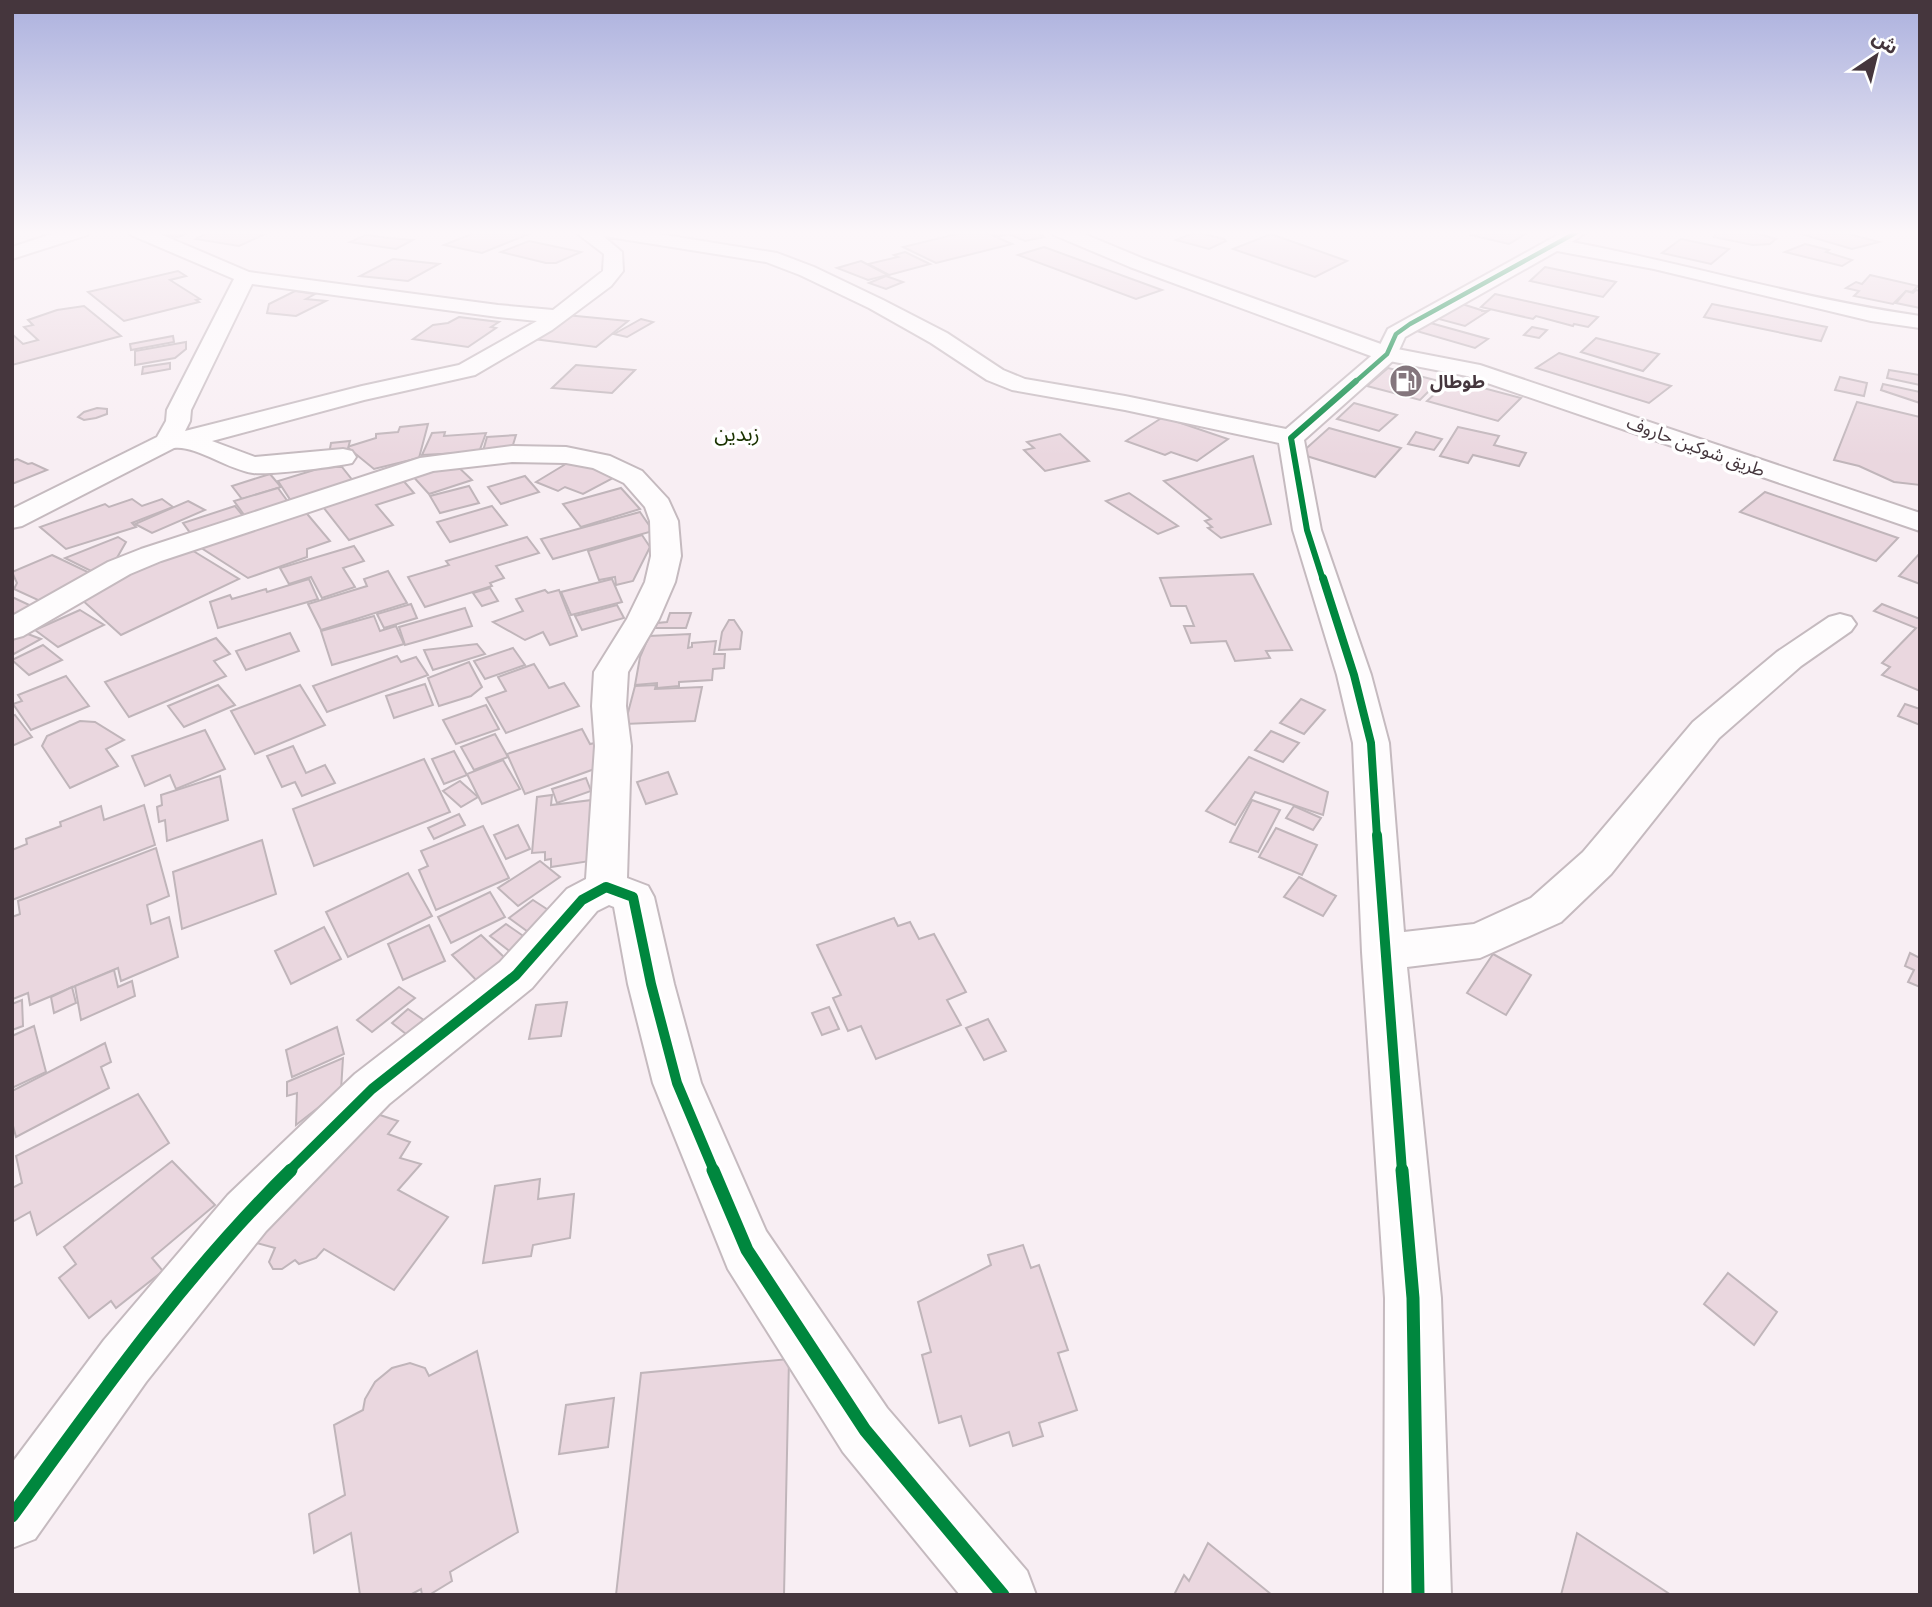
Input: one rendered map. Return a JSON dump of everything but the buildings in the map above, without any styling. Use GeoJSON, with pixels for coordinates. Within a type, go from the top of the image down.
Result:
{"type":"FeatureCollection","features":[{"type":"Feature","properties":{"kind":"street"},"geometry":{"type":"LineString","coordinates":[[177,440],[179,410],[231,306]]}},
{"type":"Feature","properties":{"kind":"street"},"geometry":{"type":"LineString","coordinates":[[459,306],[556,316]]}},
{"type":"Feature","properties":{"kind":"street"},"geometry":{"type":"LineString","coordinates":[[12,520],[177,440],[227,432],[348,397],[467,370],[571,306]]}},
{"type":"Feature","properties":{"kind":"street"},"geometry":{"type":"LineString","coordinates":[[880,306],[939,338],[995,374],[1020,385],[1125,403],[1291,438]]}},
{"type":"Feature","properties":{"kind":"street","name":"طريق شوكين حاروف"},"geometry":{"type":"LineString","coordinates":[[1272,306],[1472,370],[1920,523]]}},
{"type":"Feature","properties":{"kind":"street"},"geometry":{"type":"LineString","coordinates":[[1291,438],[1410,324],[1444,306]]}},
{"type":"Feature","properties":{"kind":"street"},"geometry":{"type":"LineString","coordinates":[[1834,306],[1920,322]]}},
{"type":"Feature","properties":{"kind":"street","name":"طريق شوكين حاروف"},"geometry":{"type":"LineString","coordinates":[[1371,325],[1392,344]]}},
{"type":"Feature","properties":{"kind":"street"},"geometry":{"type":"LineString","coordinates":[[1291,438],[1307,530],[1354,675],[1371,743],[1384,952],[1413,1298],[1418,1595]]}},
{"type":"Feature","properties":{"kind":"street"},"geometry":{"type":"LineString","coordinates":[[177,440],[254,466],[343,457]]}},
{"type":"Feature","properties":{"kind":"street"},"geometry":{"type":"LineString","coordinates":[[12,629],[119,568],[151,555],[429,464],[512,454],[566,455],[601,462],[634,477],[658,505],[664,521],[666,556],[660,582],[643,620],[611,672],[609,706],[613,746],[606,887]]}},
{"type":"Feature","properties":{"kind":"street"},"geometry":{"type":"LineString","coordinates":[[1384,952],[1480,941],[1546,910],[1597,863],[1706,730],[1789,659],[1840,624]]}},
{"type":"Feature","properties":{"kind":"street"},"geometry":{"type":"LineString","coordinates":[[12,1516],[125,1361],[247,1213],[372,1089],[516,975],[582,900],[606,887],[634,897],[651,984],[677,1083],[747,1250],[865,1430],[1003,1595]]}},
{"type":"Feature","properties":{"kind":"cycle path"},"geometry":{"type":"LineString","coordinates":[[1418,1595],[1413,1298],[1384,952],[1371,743],[1354,675],[1307,530],[1291,438],[1387,354],[1396,334],[1443,306]]}},
{"type":"Feature","properties":{"kind":"cycle path"},"geometry":{"type":"LineString","coordinates":[[12,1516],[125,1361],[247,1213],[372,1089],[516,975],[582,900],[606,887],[633,897],[651,984],[677,1083],[747,1250],[865,1430],[1003,1595]]}},
{"type":"Feature","properties":{"kind":"place","name":"طوطال"},"geometry":{"type":"Point","coordinates":[1406,381]}},
{"type":"Feature","properties":{"kind":"district","name":"زبدين"},"geometry":{"type":"Point","coordinates":[737,433]}}]}
